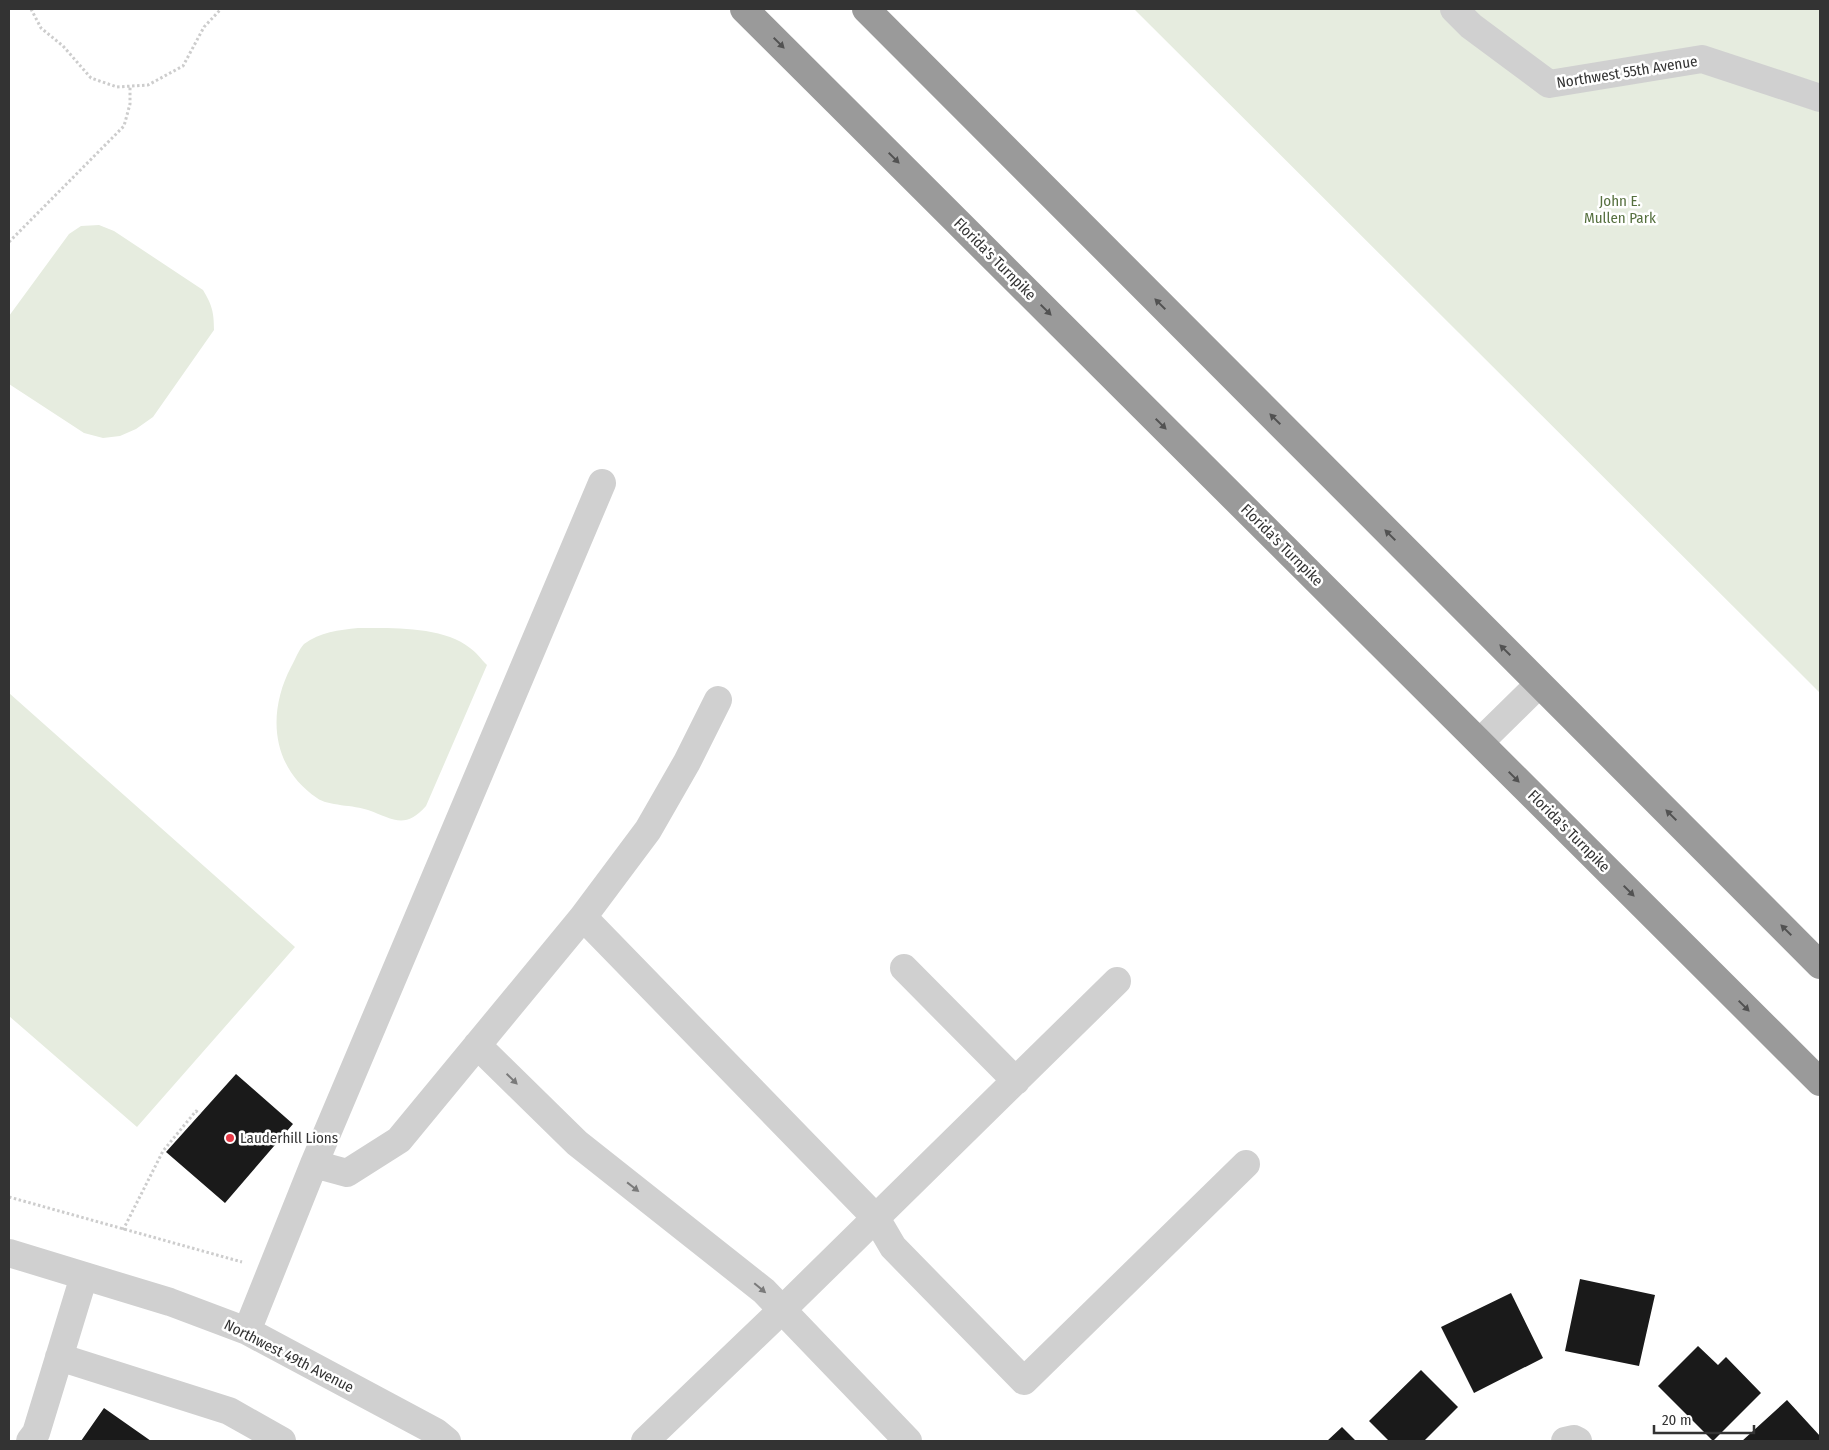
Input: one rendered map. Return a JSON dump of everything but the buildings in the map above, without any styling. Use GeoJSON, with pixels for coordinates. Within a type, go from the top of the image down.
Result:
{"type":"FeatureCollection","features":[{"type":"Feature","properties":{"kind":"highway","name":"Florida's Turnpike"},"geometry":{"type":"LineString","coordinates":[[744,9],[1820,1082]]}},
{"type":"Feature","properties":{"kind":"highway"},"geometry":{"type":"LineString","coordinates":[[866,9],[1820,965]]}},
{"type":"Feature","properties":{"kind":"street","name":"Northwest 55th Avenue"},"geometry":{"type":"LineString","coordinates":[[1454,9],[1471,26],[1549,84],[1702,59],[1820,98]]}},
{"type":"Feature","properties":{"kind":"street"},"geometry":{"type":"LineString","coordinates":[[247,1331],[314,1164],[602,483]]}},
{"type":"Feature","properties":{"kind":"street"},"geometry":{"type":"LineString","coordinates":[[1480,742],[1539,684]]}},
{"type":"Feature","properties":{"kind":"street"},"geometry":{"type":"LineString","coordinates":[[314,1164],[347,1173],[399,1140],[583,917],[648,830],[687,762],[718,700]]}},
{"type":"Feature","properties":{"kind":"street"},"geometry":{"type":"LineString","coordinates":[[583,917],[876,1218],[893,1247],[1024,1381],[1246,1164]]}},
{"type":"Feature","properties":{"kind":"street"},"geometry":{"type":"LineString","coordinates":[[904,968],[1016,1081]]}},
{"type":"Feature","properties":{"kind":"street"},"geometry":{"type":"LineString","coordinates":[[645,1441],[782,1310],[1117,982]]}},
{"type":"Feature","properties":{"kind":"street"},"geometry":{"type":"LineString","coordinates":[[477,1045],[577,1144],[764,1291],[908,1441]]}},
{"type":"Feature","properties":{"kind":"street","name":"Northwest 49th Avenue"},"geometry":{"type":"LineString","coordinates":[[9,1253],[170,1302],[247,1331],[438,1438]]}},
{"type":"Feature","properties":{"kind":"street"},"geometry":{"type":"LineString","coordinates":[[30,1441],[36,1433],[84,1276]]}},
{"type":"Feature","properties":{"kind":"street"},"geometry":{"type":"LineString","coordinates":[[59,1357],[229,1411],[282,1441]]}},
{"type":"Feature","properties":{"kind":"path"},"geometry":{"type":"LineString","coordinates":[[31,9],[41,28],[63,46],[91,78],[117,87],[148,86],[183,66],[204,27],[221,9]]}},
{"type":"Feature","properties":{"kind":"path"},"geometry":{"type":"LineString","coordinates":[[9,242],[124,126],[130,104],[130,86]]}},
{"type":"Feature","properties":{"kind":"path"},"geometry":{"type":"LineString","coordinates":[[123,1230],[163,1151],[196,1110],[200,1114]]}},
{"type":"Feature","properties":{"kind":"path"},"geometry":{"type":"LineString","coordinates":[[9,1197],[271,1272]]}},
{"type":"Feature","properties":{"kind":"green space","name":"John E. Mullen Park"},"geometry":{"type":"Polygon","coordinates":[[[1134,9],[1820,9],[1820,693],[1134,9]]]}},
{"type":"Feature","properties":{"kind":"green space"},"geometry":{"type":"Polygon","coordinates":[[[99,225],[114,231],[203,290],[212,309],[214,324],[214,330],[153,417],[136,429],[120,436],[103,438],[84,433],[9,384],[9,316],[69,234],[81,226],[99,225]]]}},
{"type":"Feature","properties":{"kind":"green space"},"geometry":{"type":"Polygon","coordinates":[[[358,628],[417,630],[446,636],[470,648],[487,665],[426,806],[412,818],[405,820],[392,819],[362,808],[322,801],[302,785],[290,771],[282,755],[278,738],[278,703],[283,685],[302,646],[323,634],[358,628]]]}},
{"type":"Feature","properties":{"kind":"green space"},"geometry":{"type":"Polygon","coordinates":[[[9,693],[295,947],[137,1127],[9,1016],[9,693]]]}},
{"type":"Feature","properties":{"kind":"place","name":"Lauderhill Lions"},"geometry":{"type":"Point","coordinates":[230,1138]}}]}
